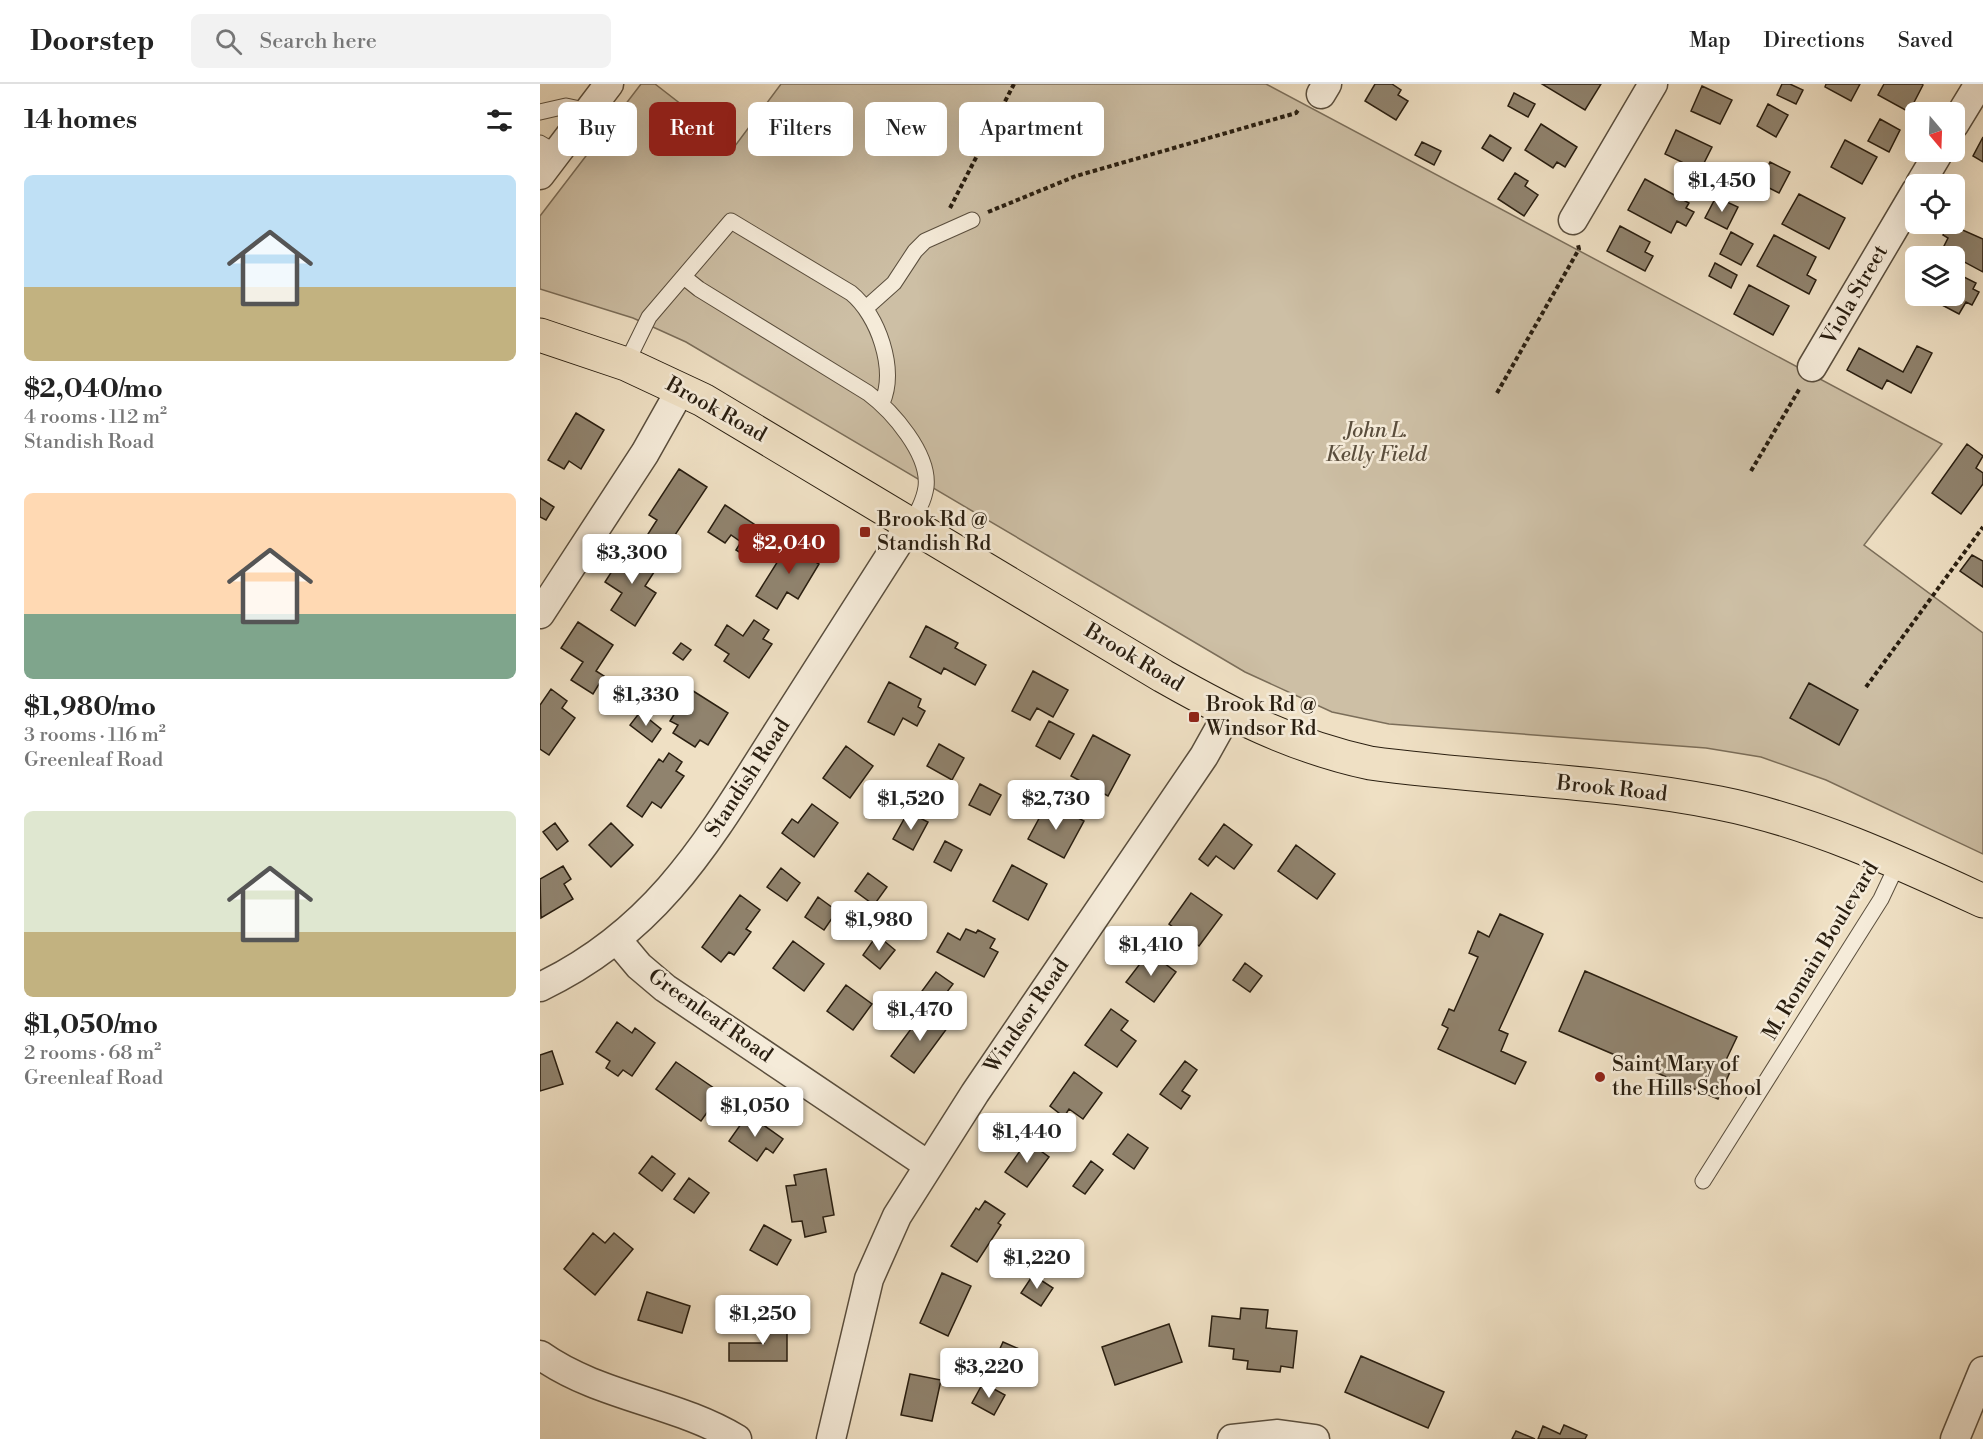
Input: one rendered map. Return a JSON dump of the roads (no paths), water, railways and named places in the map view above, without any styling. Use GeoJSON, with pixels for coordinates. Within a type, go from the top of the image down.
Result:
{"type":"FeatureCollection","features":[{"type":"Feature","properties":{"kind":"main road","name":"Brook Road"},"geometry":{"type":"LineString","coordinates":[[540,335],[626,364],[681,389],[1228,713],[1303,746],[1370,763],[1647,792],[1739,807],[1791,823],[1898,863],[1983,901]]}},
{"type":"Feature","properties":{"kind":"street"},"geometry":{"type":"LineString","coordinates":[[596,102],[609,84]]}},
{"type":"Feature","properties":{"kind":"street"},"geometry":{"type":"LineString","coordinates":[[1574,220],[1653,84]]}},
{"type":"Feature","properties":{"kind":"street"},"geometry":{"type":"LineString","coordinates":[[1965,107],[1979,84]]}},
{"type":"Feature","properties":{"kind":"street"},"geometry":{"type":"LineString","coordinates":[[546,157],[558,144]]}},
{"type":"Feature","properties":{"kind":"street","name":"Viola Street"},"geometry":{"type":"LineString","coordinates":[[1812,367],[1905,211]]}},
{"type":"Feature","properties":{"kind":"street"},"geometry":{"type":"LineString","coordinates":[[540,615],[645,453],[681,389]]}},
{"type":"Feature","properties":{"kind":"street","name":"Standish Road"},"geometry":{"type":"LineString","coordinates":[[540,987],[618,941],[658,902],[699,854],[909,526]]}},
{"type":"Feature","properties":{"kind":"street","name":"Windsor Road"},"geometry":{"type":"LineString","coordinates":[[831,1439],[864,1300],[877,1258],[897,1216],[928,1165],[1204,756],[1228,713]]}},
{"type":"Feature","properties":{"kind":"street","name":"Greenleaf Road"},"geometry":{"type":"LineString","coordinates":[[618,941],[639,966],[664,988],[928,1165]]}},
{"type":"Feature","properties":{"kind":"street"},"geometry":{"type":"LineString","coordinates":[[540,1355],[595,1385],[712,1426],[737,1439]]}},
{"type":"Feature","properties":{"kind":"street"},"geometry":{"type":"LineString","coordinates":[[1955,1439],[1983,1371]]}},
{"type":"Feature","properties":{"kind":"street"},"geometry":{"type":"LineString","coordinates":[[1232,1439],[1278,1434],[1315,1439]]}},
{"type":"Feature","properties":{"kind":"lane"},"geometry":{"type":"LineString","coordinates":[[540,112],[558,108]]}},
{"type":"Feature","properties":{"kind":"lane"},"geometry":{"type":"LineString","coordinates":[[866,308],[894,283],[915,251],[925,241],[972,220]]}},
{"type":"Feature","properties":{"kind":"lane"},"geometry":{"type":"LineString","coordinates":[[626,364],[649,317],[731,221],[851,292],[866,308],[878,331],[885,360],[887,386],[882,403]]}},
{"type":"Feature","properties":{"kind":"lane"},"geometry":{"type":"LineString","coordinates":[[684,277],[699,289],[882,403],[893,414],[919,455],[926,477],[924,498],[909,526]]}},
{"type":"Feature","properties":{"kind":"lane","name":"M. Romain Boulevard"},"geometry":{"type":"LineString","coordinates":[[1703,1182],[1881,899],[1898,863]]}},
{"type":"Feature","properties":{"kind":"place","name":"Brook Rd @ Standish Rd"},"geometry":{"type":"Point","coordinates":[865,532]}},
{"type":"Feature","properties":{"kind":"place","name":"Brook Rd @ Windsor Rd"},"geometry":{"type":"Point","coordinates":[1194,717]}},
{"type":"Feature","properties":{"kind":"place","name":"Saint Mary of the Hills School"},"geometry":{"type":"Point","coordinates":[1600,1077]}},
{"type":"Feature","properties":{"kind":"park label","name":"John L. Kelly Field"},"geometry":{"type":"Point","coordinates":[1376,443]}}]}
